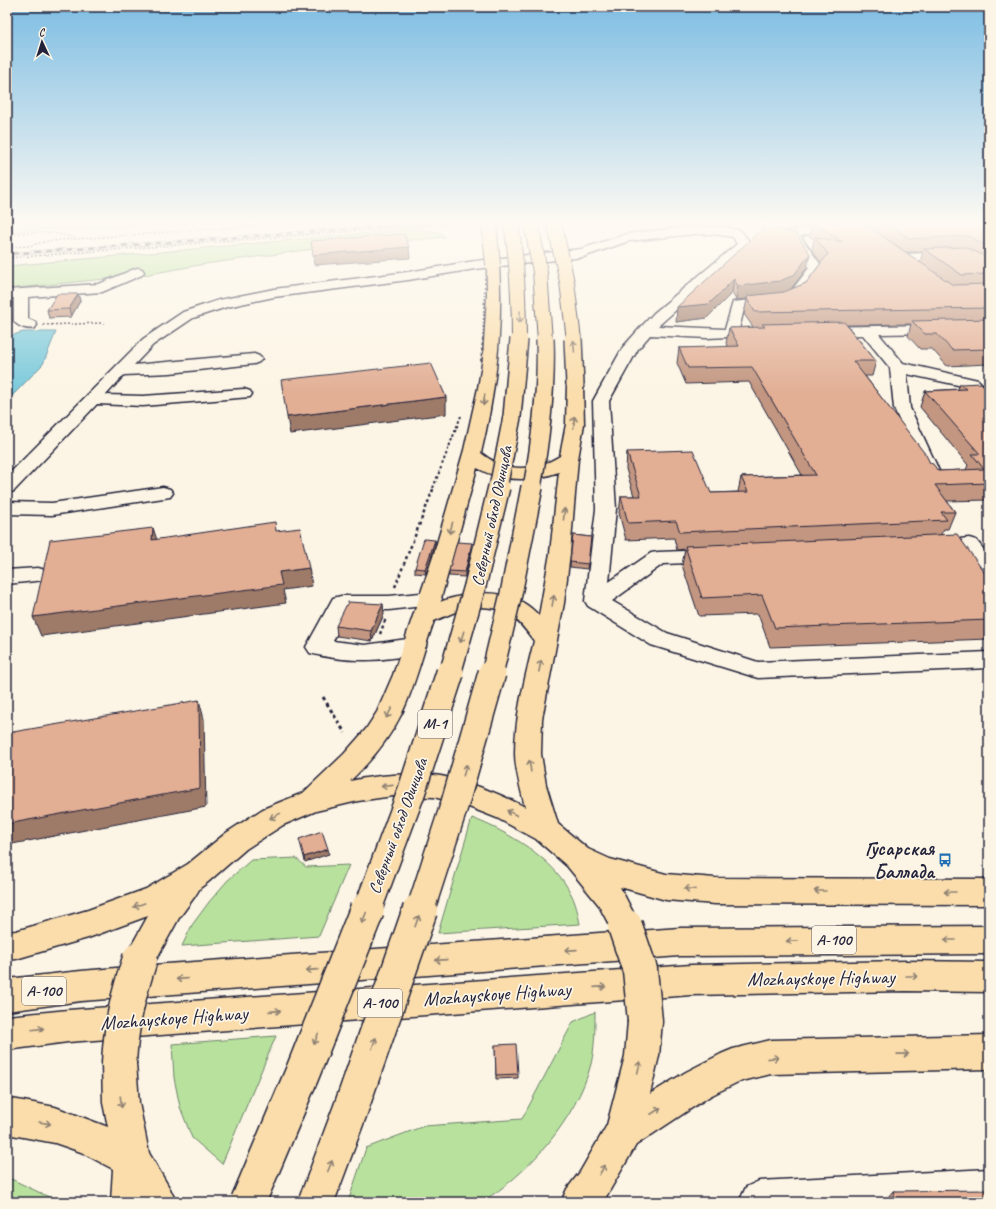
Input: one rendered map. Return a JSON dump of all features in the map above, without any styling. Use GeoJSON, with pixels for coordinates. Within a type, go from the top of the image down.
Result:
{"type":"FeatureCollection","features":[{"type":"Feature","properties":{"kind":"main road"},"geometry":{"type":"LineString","coordinates":[[311,801],[348,767],[375,736],[393,707],[428,608],[472,454],[482,412],[485,361],[494,310],[493,278]]}},
{"type":"Feature","properties":{"kind":"main road","name":"Северный обход Одинцова"},"geometry":{"type":"LineString","coordinates":[[248,1202],[279,1132],[390,852],[441,706],[474,595],[498,492],[511,427],[519,362],[520,313],[518,278]]}},
{"type":"Feature","properties":{"kind":"main road","name":"Северный обход Одинцова"},"geometry":{"type":"LineString","coordinates":[[316,1202],[336,1150],[438,862],[482,712],[511,599],[542,421],[545,370],[545,314],[542,278]]}},
{"type":"Feature","properties":{"kind":"main road"},"geometry":{"type":"LineString","coordinates":[[546,831],[533,785],[527,750],[529,719],[544,639],[553,603],[560,553],[569,459],[575,424],[572,310],[567,278]]}},
{"type":"Feature","properties":{"kind":"main road"},"geometry":{"type":"LineString","coordinates":[[472,454],[480,462],[492,469],[508,473],[526,474],[544,472],[559,467],[569,459]]}},
{"type":"Feature","properties":{"kind":"main road"},"geometry":{"type":"LineString","coordinates":[[428,608],[466,601],[487,600],[503,603],[524,614],[544,639]]}},
{"type":"Feature","properties":{"kind":"main road"},"geometry":{"type":"LineString","coordinates":[[7,946],[16,945],[88,924],[156,899],[198,873],[236,841],[273,817],[311,801],[358,790],[393,785],[434,786],[469,795],[507,810],[546,831],[577,858],[609,895],[625,926],[640,970],[645,1022],[642,1056],[623,1132],[593,1185],[580,1202]]}},
{"type":"Feature","properties":{"kind":"main road"},"geometry":{"type":"LineString","coordinates":[[577,858],[604,870],[666,887],[715,891],[989,892]]}},
{"type":"Feature","properties":{"kind":"main road"},"geometry":{"type":"LineString","coordinates":[[130,1202],[132,1159],[121,1103],[119,1063],[121,1031],[130,992],[140,959],[168,908],[198,873]]}},
{"type":"Feature","properties":{"kind":"main road","name":"Mozhayskoye Highway"},"geometry":{"type":"LineString","coordinates":[[7,995],[81,986],[680,942],[989,940]]}},
{"type":"Feature","properties":{"kind":"main road","name":"Mozhayskoye Highway"},"geometry":{"type":"LineString","coordinates":[[7,1033],[68,1026],[692,980],[906,976],[989,977]]}},
{"type":"Feature","properties":{"kind":"main road"},"geometry":{"type":"LineString","coordinates":[[623,1132],[698,1084],[734,1066],[771,1057],[989,1052]]}},
{"type":"Feature","properties":{"kind":"main road"},"geometry":{"type":"LineString","coordinates":[[7,1116],[55,1125],[89,1137],[132,1159],[157,1202]]}},
{"type":"Feature","properties":{"kind":"street"},"geometry":{"type":"LineString","coordinates":[[30,325],[21,321],[14,294],[102,288],[123,278]]}},
{"type":"Feature","properties":{"kind":"street"},"geometry":{"type":"LineString","coordinates":[[7,487],[148,342],[188,315],[224,303],[274,293],[389,278]]}},
{"type":"Feature","properties":{"kind":"street"},"geometry":{"type":"LineString","coordinates":[[596,601],[606,509],[601,401],[631,347],[659,316],[703,278]]}},
{"type":"Feature","properties":{"kind":"street"},"geometry":{"type":"LineString","coordinates":[[731,333],[738,305],[780,301],[797,293],[808,278]]}},
{"type":"Feature","properties":{"kind":"street"},"geometry":{"type":"LineString","coordinates":[[811,332],[989,328]]}},
{"type":"Feature","properties":{"kind":"street"},"geometry":{"type":"LineString","coordinates":[[646,330],[707,334],[755,333]]}},
{"type":"Feature","properties":{"kind":"street"},"geometry":{"type":"LineString","coordinates":[[867,330],[898,367],[902,408],[932,475]]}},
{"type":"Feature","properties":{"kind":"street"},"geometry":{"type":"LineString","coordinates":[[120,371],[170,368],[254,359]]}},
{"type":"Feature","properties":{"kind":"street"},"geometry":{"type":"LineString","coordinates":[[898,367],[972,383],[989,400]]}},
{"type":"Feature","properties":{"kind":"street"},"geometry":{"type":"LineString","coordinates":[[93,398],[143,401],[244,394]]}},
{"type":"Feature","properties":{"kind":"street"},"geometry":{"type":"LineString","coordinates":[[7,508],[52,509],[163,493]]}},
{"type":"Feature","properties":{"kind":"street"},"geometry":{"type":"LineString","coordinates":[[921,546],[969,544],[989,571]]}},
{"type":"Feature","properties":{"kind":"street"},"geometry":{"type":"LineString","coordinates":[[596,601],[658,558],[730,555]]}},
{"type":"Feature","properties":{"kind":"street"},"geometry":{"type":"LineString","coordinates":[[9,581],[38,575]]}},
{"type":"Feature","properties":{"kind":"street"},"geometry":{"type":"LineString","coordinates":[[596,601],[659,639],[758,670],[989,660]]}},
{"type":"Feature","properties":{"kind":"street"},"geometry":{"type":"LineString","coordinates":[[414,646],[365,653],[318,648],[341,603],[389,603],[428,608]]}},
{"type":"Feature","properties":{"kind":"street"},"geometry":{"type":"LineString","coordinates":[[760,1202],[759,1200],[989,1188]]}},
{"type":"Feature","properties":{"kind":"path"},"geometry":{"type":"LineString","coordinates":[[485,278],[485,361]]}},
{"type":"Feature","properties":{"kind":"path"},"geometry":{"type":"LineString","coordinates":[[30,325],[76,325],[104,323]]}},
{"type":"Feature","properties":{"kind":"path"},"geometry":{"type":"LineString","coordinates":[[389,603],[463,412]]}},
{"type":"Feature","properties":{"kind":"path"},"geometry":{"type":"LineString","coordinates":[[323,697],[345,733]]}},
{"type":"Feature","properties":{"kind":"green space"},"geometry":{"type":"Polygon","coordinates":[[[7,278],[111,278],[7,289],[7,278]]]}},
{"type":"Feature","properties":{"kind":"green space"},"geometry":{"type":"Polygon","coordinates":[[[472,818],[515,839],[542,858],[563,881],[573,897],[580,924],[438,933],[472,818]]]}},
{"type":"Feature","properties":{"kind":"green space"},"geometry":{"type":"Polygon","coordinates":[[[296,858],[306,867],[349,865],[319,936],[182,946],[192,925],[209,902],[227,881],[251,860],[296,858]]]}},
{"type":"Feature","properties":{"kind":"green space"},"geometry":{"type":"Polygon","coordinates":[[[595,1012],[594,1045],[591,1064],[575,1105],[533,1161],[499,1191],[481,1202],[348,1202],[366,1148],[424,1126],[522,1119],[573,1022],[595,1012]]]}},
{"type":"Feature","properties":{"kind":"green space"},"geometry":{"type":"Polygon","coordinates":[[[276,1036],[222,1164],[192,1138],[180,1107],[174,1078],[172,1044],[276,1036]]]}},
{"type":"Feature","properties":{"kind":"green space"},"geometry":{"type":"Polygon","coordinates":[[[7,1177],[51,1198],[52,1202],[7,1202],[7,1177]]]}},
{"type":"Feature","properties":{"kind":"water"},"geometry":{"type":"Polygon","coordinates":[[[23,332],[56,332],[43,364],[7,401],[7,338],[23,332]]]}},
{"type":"Feature","properties":{"kind":"building"},"geometry":{"type":"Polygon","coordinates":[[[708,278],[786,278],[780,281],[738,286],[734,279],[709,304],[677,307],[708,278]]]}},
{"type":"Feature","properties":{"kind":"building"},"geometry":{"type":"Polygon","coordinates":[[[809,278],[943,278],[953,285],[989,284],[989,308],[755,312],[747,299],[748,296],[784,292],[806,283],[809,278]]]}},
{"type":"Feature","properties":{"kind":"building"},"geometry":{"type":"Polygon","coordinates":[[[57,294],[78,294],[69,309],[47,310],[57,294]]]}},
{"type":"Feature","properties":{"kind":"building"},"geometry":{"type":"Polygon","coordinates":[[[989,319],[989,349],[952,350],[937,334],[925,334],[912,321],[989,319]]]}},
{"type":"Feature","properties":{"kind":"building"},"geometry":{"type":"Polygon","coordinates":[[[844,322],[876,361],[853,361],[926,455],[930,463],[933,464],[938,471],[984,469],[972,454],[980,454],[925,391],[966,389],[960,384],[981,383],[989,391],[989,483],[935,485],[955,512],[941,512],[947,520],[680,532],[676,521],[628,523],[621,496],[641,496],[627,452],[693,450],[711,493],[748,492],[741,477],[816,475],[752,367],[688,368],[679,348],[739,346],[729,328],[765,327],[762,324],[844,322]]]}},
{"type":"Feature","properties":{"kind":"building"},"geometry":{"type":"Polygon","coordinates":[[[431,363],[446,397],[287,417],[281,380],[431,363]]]}},
{"type":"Feature","properties":{"kind":"building"},"geometry":{"type":"Polygon","coordinates":[[[275,522],[276,531],[300,528],[309,568],[279,572],[282,585],[33,617],[50,540],[153,528],[152,540],[275,522]]]}},
{"type":"Feature","properties":{"kind":"building"},"geometry":{"type":"Polygon","coordinates":[[[957,534],[989,579],[989,620],[775,628],[762,595],[702,598],[685,546],[957,534]]]}},
{"type":"Feature","properties":{"kind":"building"},"geometry":{"type":"Polygon","coordinates":[[[573,535],[591,537],[588,564],[570,562],[573,535]]]}},
{"type":"Feature","properties":{"kind":"building"},"geometry":{"type":"Polygon","coordinates":[[[424,539],[435,540],[425,569],[415,568],[424,539]]]}},
{"type":"Feature","properties":{"kind":"building"},"geometry":{"type":"Polygon","coordinates":[[[457,542],[472,543],[465,572],[449,571],[457,542]]]}},
{"type":"Feature","properties":{"kind":"building"},"geometry":{"type":"Polygon","coordinates":[[[348,602],[383,604],[371,631],[336,626],[348,602]]]}},
{"type":"Feature","properties":{"kind":"building"},"geometry":{"type":"Polygon","coordinates":[[[199,700],[200,788],[7,824],[7,733],[199,700]]]}},
{"type":"Feature","properties":{"kind":"building"},"geometry":{"type":"Polygon","coordinates":[[[322,831],[328,849],[304,857],[299,839],[322,831]]]}},
{"type":"Feature","properties":{"kind":"building"},"geometry":{"type":"Polygon","coordinates":[[[516,1044],[518,1074],[496,1075],[495,1045],[516,1044]]]}},
{"type":"Feature","properties":{"kind":"building"},"geometry":{"type":"Polygon","coordinates":[[[989,1190],[989,1202],[896,1202],[893,1191],[989,1190]]]}},
{"type":"Feature","properties":{"kind":"place","name":"Гусарская Баллада"},"geometry":{"type":"Point","coordinates":[945,860]}}]}
